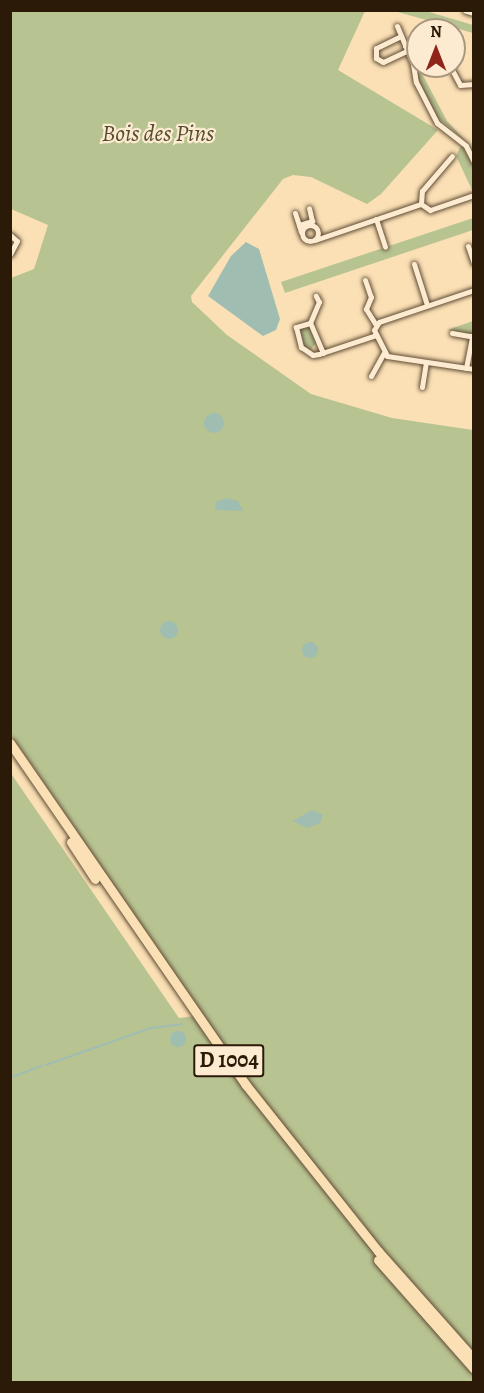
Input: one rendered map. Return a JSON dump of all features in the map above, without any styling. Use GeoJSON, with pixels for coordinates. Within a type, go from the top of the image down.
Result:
{"type":"FeatureCollection","features":[{"type":"Feature","properties":{"kind":"highway","name":"D 1004"},"geometry":{"type":"LineString","coordinates":[[10,743],[246,1085],[378,1251],[474,1359]]}},
{"type":"Feature","properties":{"kind":"highway","name":"D 1004"},"geometry":{"type":"LineString","coordinates":[[10,754],[241,1089],[372,1254],[474,1369]]}},
{"type":"Feature","properties":{"kind":"main road"},"geometry":{"type":"LineString","coordinates":[[467,10],[474,12]]}},
{"type":"Feature","properties":{"kind":"street"},"geometry":{"type":"LineString","coordinates":[[397,26],[401,36],[406,49],[383,62],[376,58],[376,48],[401,36]]}},
{"type":"Feature","properties":{"kind":"street"},"geometry":{"type":"LineString","coordinates":[[415,78],[437,123],[466,146],[474,162]]}},
{"type":"Feature","properties":{"kind":"street"},"geometry":{"type":"LineString","coordinates":[[456,78],[460,85],[474,84]]}},
{"type":"Feature","properties":{"kind":"street"},"geometry":{"type":"LineString","coordinates":[[466,146],[474,141]]}},
{"type":"Feature","properties":{"kind":"street"},"geometry":{"type":"LineString","coordinates":[[421,204],[422,190],[452,156]]}},
{"type":"Feature","properties":{"kind":"street"},"geometry":{"type":"LineString","coordinates":[[421,204],[429,210],[474,195]]}},
{"type":"Feature","properties":{"kind":"street"},"geometry":{"type":"LineString","coordinates":[[295,213],[304,240],[315,240],[421,204]]}},
{"type":"Feature","properties":{"kind":"street"},"geometry":{"type":"LineString","coordinates":[[300,228],[307,225],[313,218],[309,208]]}},
{"type":"Feature","properties":{"kind":"street"},"geometry":{"type":"LineString","coordinates":[[376,219],[385,247]]}},
{"type":"Feature","properties":{"kind":"street"},"geometry":{"type":"LineString","coordinates":[[307,225],[317,229],[315,240]]}},
{"type":"Feature","properties":{"kind":"street"},"geometry":{"type":"LineString","coordinates":[[10,235],[17,241],[10,254]]}},
{"type":"Feature","properties":{"kind":"street"},"geometry":{"type":"LineString","coordinates":[[468,246],[474,263]]}},
{"type":"Feature","properties":{"kind":"street"},"geometry":{"type":"LineString","coordinates":[[414,264],[427,305]]}},
{"type":"Feature","properties":{"kind":"street"},"geometry":{"type":"LineString","coordinates":[[365,280],[371,297],[366,309],[376,325],[376,335],[384,353]]}},
{"type":"Feature","properties":{"kind":"street"},"geometry":{"type":"LineString","coordinates":[[376,325],[474,290]]}},
{"type":"Feature","properties":{"kind":"street"},"geometry":{"type":"LineString","coordinates":[[316,296],[319,302],[310,323],[323,352]]}},
{"type":"Feature","properties":{"kind":"street"},"geometry":{"type":"LineString","coordinates":[[310,323],[299,324],[295,330],[301,347],[309,354],[323,352],[376,335]]}},
{"type":"Feature","properties":{"kind":"street"},"geometry":{"type":"LineString","coordinates":[[452,333],[473,337],[466,368]]}},
{"type":"Feature","properties":{"kind":"street"},"geometry":{"type":"LineString","coordinates":[[384,353],[474,369]]}},
{"type":"Feature","properties":{"kind":"street"},"geometry":{"type":"LineString","coordinates":[[371,376],[384,353]]}},
{"type":"Feature","properties":{"kind":"street"},"geometry":{"type":"LineString","coordinates":[[422,387],[426,362]]}},
{"type":"Feature","properties":{"kind":"green space","name":"Bois des Pins"},"geometry":{"type":"Polygon","coordinates":[[[11,11],[365,11],[338,70],[438,130],[381,194],[367,204],[311,177],[293,175],[283,179],[191,296],[192,302],[227,335],[311,394],[392,418],[473,430],[473,1382],[11,1382],[10,772],[179,1018],[203,1015],[11,735],[11,278],[34,269],[48,225],[11,209],[11,11]]]}},
{"type":"Feature","properties":{"kind":"green space"},"geometry":{"type":"Polygon","coordinates":[[[394,11],[426,11],[450,18],[419,18],[394,11]]]}},
{"type":"Feature","properties":{"kind":"green space"},"geometry":{"type":"Polygon","coordinates":[[[466,23],[473,25],[473,33],[466,31],[466,23]]]}},
{"type":"Feature","properties":{"kind":"green space"},"geometry":{"type":"Polygon","coordinates":[[[424,78],[447,121],[466,141],[436,116],[418,79],[424,78]]]}},
{"type":"Feature","properties":{"kind":"green space"},"geometry":{"type":"Polygon","coordinates":[[[460,147],[463,147],[473,167],[473,192],[456,156],[460,147]]]}},
{"type":"Feature","properties":{"kind":"green space"},"geometry":{"type":"Polygon","coordinates":[[[473,218],[473,230],[285,293],[281,282],[473,218]]]}},
{"type":"Feature","properties":{"kind":"green space"},"geometry":{"type":"Polygon","coordinates":[[[473,321],[473,334],[447,330],[473,321]]]}},
{"type":"Feature","properties":{"kind":"green space"},"geometry":{"type":"Polygon","coordinates":[[[309,326],[316,343],[310,351],[303,347],[299,327],[309,326]]]}},
{"type":"Feature","properties":{"kind":"shaded area"},"geometry":{"type":"Polygon","coordinates":[[[246,242],[259,249],[280,319],[276,330],[263,336],[208,296],[231,256],[246,242]]]}},
{"type":"Feature","properties":{"kind":"shaded area"},"geometry":{"type":"Polygon","coordinates":[[[214,413],[221,416],[224,423],[221,430],[214,433],[207,430],[204,423],[207,416],[214,413]]]}},
{"type":"Feature","properties":{"kind":"shaded area"},"geometry":{"type":"Polygon","coordinates":[[[226,498],[238,501],[243,511],[215,510],[216,502],[226,498]]]}},
{"type":"Feature","properties":{"kind":"shaded area"},"geometry":{"type":"Polygon","coordinates":[[[169,621],[175,624],[178,630],[175,636],[169,639],[163,636],[160,630],[163,624],[169,621]]]}},
{"type":"Feature","properties":{"kind":"shaded area"},"geometry":{"type":"Polygon","coordinates":[[[310,642],[316,644],[318,650],[316,656],[310,658],[304,656],[302,650],[304,644],[310,642]]]}},
{"type":"Feature","properties":{"kind":"shaded area"},"geometry":{"type":"Polygon","coordinates":[[[312,810],[323,815],[320,823],[307,828],[293,821],[312,810]]]}},
{"type":"Feature","properties":{"kind":"shaded area"},"geometry":{"type":"Polygon","coordinates":[[[175,1031],[181,1031],[186,1039],[184,1045],[175,1047],[170,1042],[170,1036],[175,1031]]]}},
{"type":"Feature","properties":{"kind":"waterway"},"geometry":{"type":"LineString","coordinates":[[46,1065],[151,1028],[182,1024]]}},
{"type":"Feature","properties":{"kind":"waterway"},"geometry":{"type":"LineString","coordinates":[[10,1078],[42,1066]]}}]}
